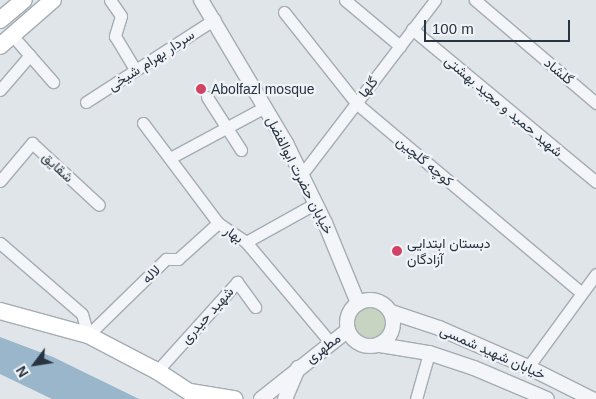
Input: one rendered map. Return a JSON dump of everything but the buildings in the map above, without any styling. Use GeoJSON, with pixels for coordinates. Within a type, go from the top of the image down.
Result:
{"type":"FeatureCollection","features":[{"type":"Feature","properties":{"kind":"main road"},"geometry":{"type":"LineString","coordinates":[[0,20],[24,0]]}},
{"type":"Feature","properties":{"kind":"main road"},"geometry":{"type":"LineString","coordinates":[[6,40],[53,0]]}},
{"type":"Feature","properties":{"kind":"main road"},"geometry":{"type":"LineString","coordinates":[[0,311],[88,334],[157,371],[195,395],[234,399]]}},
{"type":"Feature","properties":{"kind":"street"},"geometry":{"type":"LineString","coordinates":[[110,0],[121,16],[115,36],[136,69]]}},
{"type":"Feature","properties":{"kind":"street","name":"خیابان حضرت ابوالفضل"},"geometry":{"type":"LineString","coordinates":[[201,0],[215,19],[302,174],[358,303]]}},
{"type":"Feature","properties":{"kind":"street"},"geometry":{"type":"LineString","coordinates":[[345,0],[400,46]]}},
{"type":"Feature","properties":{"kind":"street","name":"گلها"},"geometry":{"type":"LineString","coordinates":[[302,174],[435,0]]}},
{"type":"Feature","properties":{"kind":"street","name":"گلشاد"},"geometry":{"type":"LineString","coordinates":[[475,0],[596,103]]}},
{"type":"Feature","properties":{"kind":"street","name":"کوچه گلچین"},"geometry":{"type":"LineString","coordinates":[[284,12],[356,103],[582,293]]}},
{"type":"Feature","properties":{"kind":"street","name":"سردار بهرام شیخی"},"geometry":{"type":"LineString","coordinates":[[86,102],[215,19]]}},
{"type":"Feature","properties":{"kind":"street","name":"شهید حمید و مجید بهشتی"},"geometry":{"type":"LineString","coordinates":[[412,30],[596,182]]}},
{"type":"Feature","properties":{"kind":"street"},"geometry":{"type":"LineString","coordinates":[[6,40],[30,55],[53,82]]}},
{"type":"Feature","properties":{"kind":"street"},"geometry":{"type":"LineString","coordinates":[[0,90],[30,55]]}},
{"type":"Feature","properties":{"kind":"street"},"geometry":{"type":"LineString","coordinates":[[207,98],[241,150]]}},
{"type":"Feature","properties":{"kind":"street"},"geometry":{"type":"LineString","coordinates":[[170,158],[265,107]]}},
{"type":"Feature","properties":{"kind":"street","name":"بهار"},"geometry":{"type":"LineString","coordinates":[[143,123],[218,223],[246,242],[330,342]]}},
{"type":"Feature","properties":{"kind":"street","name":"شقایق"},"geometry":{"type":"LineString","coordinates":[[0,181],[32,143],[99,205]]}},
{"type":"Feature","properties":{"kind":"street"},"geometry":{"type":"LineString","coordinates":[[246,242],[316,203]]}},
{"type":"Feature","properties":{"kind":"street","name":"لاله"},"geometry":{"type":"LineString","coordinates":[[88,334],[166,259],[178,259],[218,223]]}},
{"type":"Feature","properties":{"kind":"street"},"geometry":{"type":"LineString","coordinates":[[0,243],[82,314],[88,334]]}},
{"type":"Feature","properties":{"kind":"street"},"geometry":{"type":"LineString","coordinates":[[528,367],[596,274]]}},
{"type":"Feature","properties":{"kind":"street","name":"شهید حیدری"},"geometry":{"type":"LineString","coordinates":[[157,371],[237,282],[255,307]]}},
{"type":"Feature","properties":{"kind":"street"},"geometry":{"type":"LineString","coordinates":[[380,302],[391,312],[394,327],[391,334],[380,345],[372,347],[357,343],[348,330],[348,315],[358,303],[380,302]]}},
{"type":"Feature","properties":{"kind":"street","name":"خیابان شهید شمسی"},"geometry":{"type":"LineString","coordinates":[[391,312],[439,328],[528,367],[592,399]]}},
{"type":"Feature","properties":{"kind":"street","name":"مطهری"},"geometry":{"type":"LineString","coordinates":[[262,399],[330,342],[348,330]]}},
{"type":"Feature","properties":{"kind":"street","name":"خیابان شهید شمسی"},"geometry":{"type":"LineString","coordinates":[[380,345],[429,354],[474,368],[547,399]]}},
{"type":"Feature","properties":{"kind":"street"},"geometry":{"type":"LineString","coordinates":[[416,399],[429,354]]}},
{"type":"Feature","properties":{"kind":"street","name":"مطهری"},"geometry":{"type":"LineString","coordinates":[[286,399],[299,367]]}},
{"type":"Feature","properties":{"kind":"green space"},"geometry":{"type":"Polygon","coordinates":[[[370,308],[376,309],[384,317],[384,329],[376,337],[370,338],[364,337],[356,329],[355,323],[356,317],[364,309],[370,308]]]}},
{"type":"Feature","properties":{"kind":"water"},"geometry":{"type":"Polygon","coordinates":[[[0,337],[53,357],[139,399],[52,399],[0,374],[0,337]]]}},
{"type":"Feature","properties":{"kind":"place","name":"Abolfazl mosque"},"geometry":{"type":"Point","coordinates":[201,89]}},
{"type":"Feature","properties":{"kind":"place","name":"دبستان ابتدایی آزادگان"},"geometry":{"type":"Point","coordinates":[397,251]}}]}
